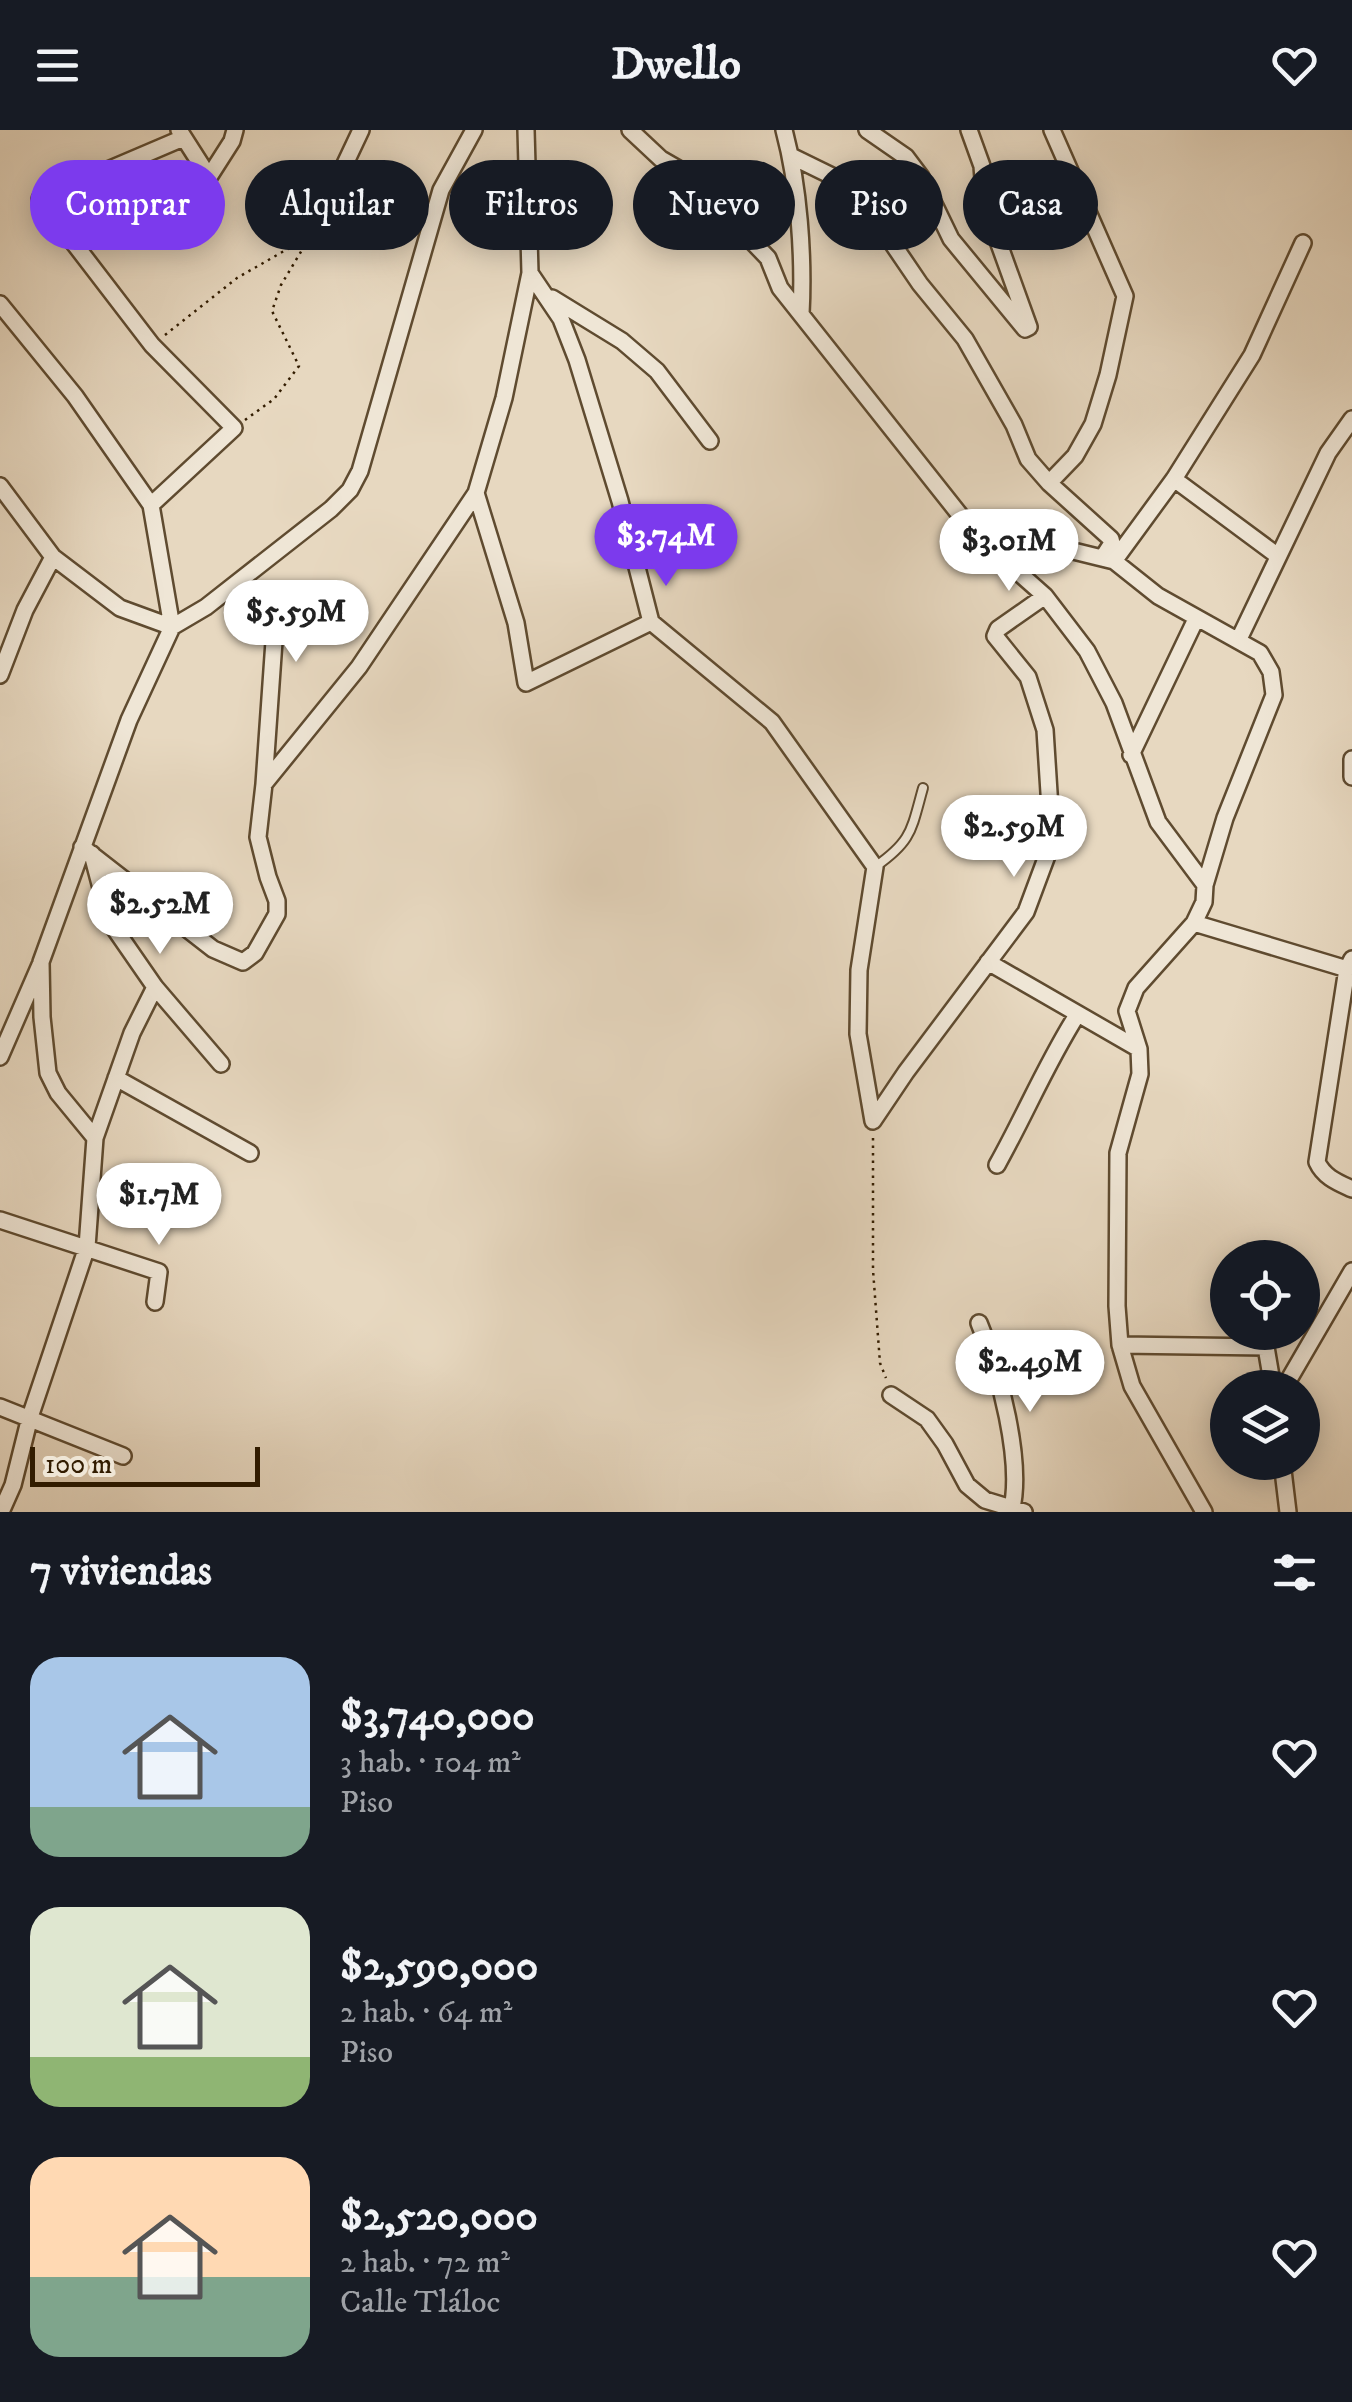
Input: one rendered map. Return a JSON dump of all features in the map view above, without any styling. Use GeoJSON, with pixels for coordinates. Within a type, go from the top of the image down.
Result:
{"type":"FeatureCollection","features":[{"type":"Feature","properties":{"kind":"street"},"geometry":{"type":"LineString","coordinates":[[151,506],[234,428],[152,346],[40,199],[181,134],[209,178],[235,130]]}},
{"type":"Feature","properties":{"kind":"street"},"geometry":{"type":"LineString","coordinates":[[347,160],[361,130]]}},
{"type":"Feature","properties":{"kind":"street"},"geometry":{"type":"LineString","coordinates":[[0,1057],[86,850],[129,720],[172,626],[226,591],[331,509],[350,490],[360,472],[442,190],[474,130]]}},
{"type":"Feature","properties":{"kind":"street"},"geometry":{"type":"LineString","coordinates":[[264,784],[359,668],[476,494],[504,398],[530,273],[526,130]]}},
{"type":"Feature","properties":{"kind":"street"},"geometry":{"type":"LineString","coordinates":[[630,130],[661,159],[687,174],[768,258],[780,288],[975,534],[1045,596],[1087,651],[1114,703],[1158,822],[1205,884]]}},
{"type":"Feature","properties":{"kind":"street"},"geometry":{"type":"LineString","coordinates":[[784,130],[791,156],[803,273],[801,314]]}},
{"type":"Feature","properties":{"kind":"street"},"geometry":{"type":"LineString","coordinates":[[867,130],[906,157],[921,177],[951,239],[1027,329],[1005,252],[985,205],[982,166],[969,130]]}},
{"type":"Feature","properties":{"kind":"street"},"geometry":{"type":"LineString","coordinates":[[1049,483],[1074,456],[1092,424],[1125,296],[1052,130]]}},
{"type":"Feature","properties":{"kind":"street"},"geometry":{"type":"LineString","coordinates":[[791,156],[838,179],[870,208],[920,284],[965,339],[1014,425],[1028,458],[1049,483],[1111,539],[1109,559]]}},
{"type":"Feature","properties":{"kind":"street"},"geometry":{"type":"LineString","coordinates":[[1109,559],[1174,479],[1252,355],[1303,243]]}},
{"type":"Feature","properties":{"kind":"street"},"geometry":{"type":"LineString","coordinates":[[530,273],[561,319],[576,360],[620,500],[651,622],[772,722],[875,868],[859,970],[858,1018],[873,1121]]}},
{"type":"Feature","properties":{"kind":"street"},"geometry":{"type":"LineString","coordinates":[[548,295],[622,341],[657,371],[710,440]]}},
{"type":"Feature","properties":{"kind":"street"},"geometry":{"type":"LineString","coordinates":[[0,304],[75,396],[151,506],[172,626]]}},
{"type":"Feature","properties":{"kind":"street"},"geometry":{"type":"LineString","coordinates":[[1238,639],[1328,453],[1352,419]]}},
{"type":"Feature","properties":{"kind":"street"},"geometry":{"type":"LineString","coordinates":[[1174,479],[1278,556]]}},
{"type":"Feature","properties":{"kind":"street"},"geometry":{"type":"LineString","coordinates":[[0,486],[53,557],[120,608],[172,626]]}},
{"type":"Feature","properties":{"kind":"street"},"geometry":{"type":"LineString","coordinates":[[476,494],[516,624],[526,683],[651,622]]}},
{"type":"Feature","properties":{"kind":"street"},"geometry":{"type":"LineString","coordinates":[[975,534],[1010,526],[1057,547],[1109,559],[1158,596],[1260,653],[1270,672],[1274,696],[1225,818],[1205,884],[1204,902],[1194,924],[1136,988],[1127,1011],[1139,1049],[1140,1074],[1118,1152],[1116,1306],[1120,1344],[1132,1386],[1204,1512]]}},
{"type":"Feature","properties":{"kind":"street"},"geometry":{"type":"LineString","coordinates":[[0,676],[25,610],[53,557]]}},
{"type":"Feature","properties":{"kind":"street"},"geometry":{"type":"LineString","coordinates":[[86,850],[213,949],[242,962],[255,953],[277,914],[278,901],[258,837],[275,627],[226,591]]}},
{"type":"Feature","properties":{"kind":"street"},"geometry":{"type":"LineString","coordinates":[[873,1121],[1026,912],[1048,854],[1051,824],[1045,730],[1028,677],[995,636],[998,629],[1045,596]]}},
{"type":"Feature","properties":{"kind":"street"},"geometry":{"type":"LineString","coordinates":[[1132,755],[1196,619]]}},
{"type":"Feature","properties":{"kind":"street"},"geometry":{"type":"LineString","coordinates":[[1352,759],[1352,777]]}},
{"type":"Feature","properties":{"kind":"street"},"geometry":{"type":"LineString","coordinates":[[86,850],[110,922],[155,987],[221,1064]]}},
{"type":"Feature","properties":{"kind":"street"},"geometry":{"type":"LineString","coordinates":[[1194,924],[1350,964],[1317,1162],[1330,1179],[1352,1188]]}},
{"type":"Feature","properties":{"kind":"street"},"geometry":{"type":"LineString","coordinates":[[41,962],[48,1074],[58,1093],[95,1138]]}},
{"type":"Feature","properties":{"kind":"street"},"geometry":{"type":"LineString","coordinates":[[988,962],[1139,1049]]}},
{"type":"Feature","properties":{"kind":"street"},"geometry":{"type":"LineString","coordinates":[[1,1512],[14,1485],[30,1418],[87,1247],[95,1138],[132,1034],[155,987]]}},
{"type":"Feature","properties":{"kind":"street"},"geometry":{"type":"LineString","coordinates":[[997,1165],[1036,1094],[1052,1053],[1077,1014]]}},
{"type":"Feature","properties":{"kind":"street"},"geometry":{"type":"LineString","coordinates":[[116,1078],[250,1153]]}},
{"type":"Feature","properties":{"kind":"street"},"geometry":{"type":"LineString","coordinates":[[0,1220],[159,1272],[156,1302]]}},
{"type":"Feature","properties":{"kind":"street"},"geometry":{"type":"LineString","coordinates":[[1294,1370],[1352,1270]]}},
{"type":"Feature","properties":{"kind":"street"},"geometry":{"type":"LineString","coordinates":[[892,1395],[927,1419],[966,1485],[985,1500],[1016,1510],[1006,1402],[979,1324]]}},
{"type":"Feature","properties":{"kind":"street"},"geometry":{"type":"LineString","coordinates":[[1120,1344],[1266,1347],[1270,1370]]}},
{"type":"Feature","properties":{"kind":"street"},"geometry":{"type":"LineString","coordinates":[[0,1407],[123,1456]]}},
{"type":"Feature","properties":{"kind":"street"},"geometry":{"type":"LineString","coordinates":[[1284,1480],[1288,1512]]}},
{"type":"Feature","properties":{"kind":"lane"},"geometry":{"type":"LineString","coordinates":[[875,868],[901,850],[923,788]]}},
{"type":"Feature","properties":{"kind":"path"},"geometry":{"type":"LineString","coordinates":[[152,346],[237,278],[286,250]]}},
{"type":"Feature","properties":{"kind":"path"},"geometry":{"type":"LineString","coordinates":[[234,428],[274,399],[299,366],[272,311],[303,250]]}},
{"type":"Feature","properties":{"kind":"path"},"geometry":{"type":"LineString","coordinates":[[873,1121],[873,1270],[880,1363],[892,1395]]}}]}
